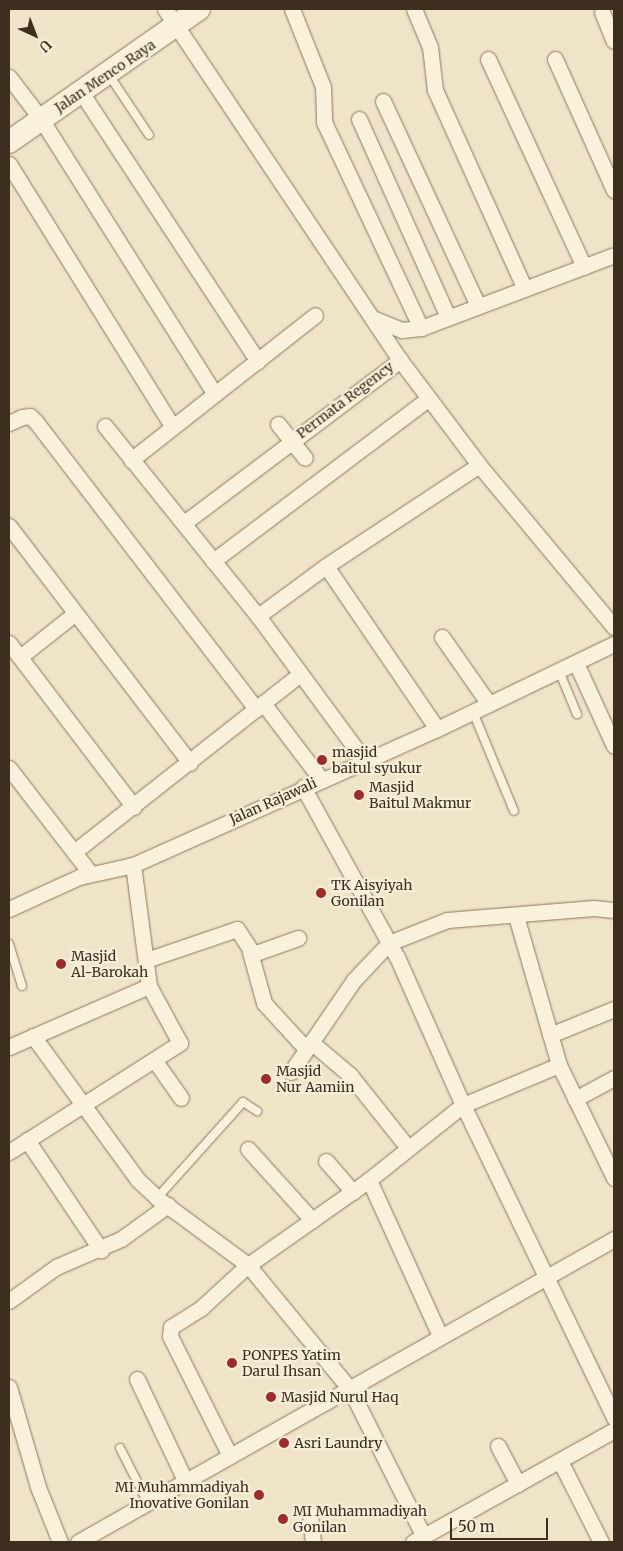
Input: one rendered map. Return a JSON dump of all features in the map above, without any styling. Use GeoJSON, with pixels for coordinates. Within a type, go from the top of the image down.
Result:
{"type":"FeatureCollection","features":[{"type":"Feature","properties":{"kind":"street","name":"Jalan Menco Raya"},"geometry":{"type":"LineString","coordinates":[[9,142],[108,74],[172,17],[199,9]]}},
{"type":"Feature","properties":{"kind":"street"},"geometry":{"type":"LineString","coordinates":[[292,9],[323,87],[324,122],[414,329]]}},
{"type":"Feature","properties":{"kind":"street"},"geometry":{"type":"LineString","coordinates":[[414,9],[430,47],[435,90],[524,288]]}},
{"type":"Feature","properties":{"kind":"street"},"geometry":{"type":"LineString","coordinates":[[602,12],[614,41]]}},
{"type":"Feature","properties":{"kind":"street"},"geometry":{"type":"LineString","coordinates":[[172,17],[370,318],[428,399],[479,465],[614,627]]}},
{"type":"Feature","properties":{"kind":"street"},"geometry":{"type":"LineString","coordinates":[[488,59],[584,267]]}},
{"type":"Feature","properties":{"kind":"street"},"geometry":{"type":"LineString","coordinates":[[555,59],[614,190]]}},
{"type":"Feature","properties":{"kind":"street"},"geometry":{"type":"LineString","coordinates":[[9,76],[42,119],[215,394]]}},
{"type":"Feature","properties":{"kind":"street"},"geometry":{"type":"LineString","coordinates":[[81,92],[258,361]]}},
{"type":"Feature","properties":{"kind":"street"},"geometry":{"type":"LineString","coordinates":[[383,101],[478,306]]}},
{"type":"Feature","properties":{"kind":"street"},"geometry":{"type":"LineString","coordinates":[[359,119],[448,318]]}},
{"type":"Feature","properties":{"kind":"street"},"geometry":{"type":"LineString","coordinates":[[9,164],[172,426]]}},
{"type":"Feature","properties":{"kind":"street"},"geometry":{"type":"LineString","coordinates":[[370,318],[414,329],[614,257]]}},
{"type":"Feature","properties":{"kind":"street"},"geometry":{"type":"LineString","coordinates":[[131,460],[315,315]]}},
{"type":"Feature","properties":{"kind":"street","name":"Permata Regency"},"geometry":{"type":"LineString","coordinates":[[188,520],[291,441],[397,355],[414,329]]}},
{"type":"Feature","properties":{"kind":"street"},"geometry":{"type":"LineString","coordinates":[[213,561],[428,399]]}},
{"type":"Feature","properties":{"kind":"street"},"geometry":{"type":"LineString","coordinates":[[10,419],[30,416],[36,422],[259,706],[320,779]]}},
{"type":"Feature","properties":{"kind":"street","name":"Permata Regency"},"geometry":{"type":"LineString","coordinates":[[278,424],[305,458]]}},
{"type":"Feature","properties":{"kind":"street"},"geometry":{"type":"LineString","coordinates":[[105,426],[258,616],[364,760]]}},
{"type":"Feature","properties":{"kind":"street"},"geometry":{"type":"LineString","coordinates":[[258,616],[326,566],[479,465]]}},
{"type":"Feature","properties":{"kind":"street"},"geometry":{"type":"LineString","coordinates":[[9,526],[74,614],[190,763]]}},
{"type":"Feature","properties":{"kind":"street"},"geometry":{"type":"LineString","coordinates":[[326,566],[437,729]]}},
{"type":"Feature","properties":{"kind":"street"},"geometry":{"type":"LineString","coordinates":[[20,657],[74,614]]}},
{"type":"Feature","properties":{"kind":"street"},"geometry":{"type":"LineString","coordinates":[[442,637],[489,704]]}},
{"type":"Feature","properties":{"kind":"street"},"geometry":{"type":"LineString","coordinates":[[9,643],[134,807]]}},
{"type":"Feature","properties":{"kind":"street","name":"Jalan Rajawali"},"geometry":{"type":"LineString","coordinates":[[9,907],[91,874],[133,865],[320,779],[437,729],[614,644]]}},
{"type":"Feature","properties":{"kind":"street"},"geometry":{"type":"LineString","coordinates":[[576,663],[614,746]]}},
{"type":"Feature","properties":{"kind":"street"},"geometry":{"type":"LineString","coordinates":[[74,852],[190,763],[300,674]]}},
{"type":"Feature","properties":{"kind":"street"},"geometry":{"type":"LineString","coordinates":[[9,768],[91,874]]}},
{"type":"Feature","properties":{"kind":"street"},"geometry":{"type":"LineString","coordinates":[[303,787],[389,943],[462,1105],[544,1278],[614,1418]]}},
{"type":"Feature","properties":{"kind":"street"},"geometry":{"type":"LineString","coordinates":[[9,1152],[80,1104],[176,1048],[180,1038],[149,986],[133,865]]}},
{"type":"Feature","properties":{"kind":"street"},"geometry":{"type":"LineString","coordinates":[[292,1072],[354,980],[389,943],[447,920],[516,916],[594,908],[614,910]]}},
{"type":"Feature","properties":{"kind":"street"},"geometry":{"type":"LineString","coordinates":[[516,916],[559,1065],[614,1178]]}},
{"type":"Feature","properties":{"kind":"street"},"geometry":{"type":"LineString","coordinates":[[146,960],[237,930],[242,933],[250,952],[264,1002],[308,1046],[350,1075],[408,1148]]}},
{"type":"Feature","properties":{"kind":"street"},"geometry":{"type":"LineString","coordinates":[[250,952],[256,955],[298,938]]}},
{"type":"Feature","properties":{"kind":"street"},"geometry":{"type":"LineString","coordinates":[[9,1047],[149,986]]}},
{"type":"Feature","properties":{"kind":"street"},"geometry":{"type":"LineString","coordinates":[[550,1035],[614,1009]]}},
{"type":"Feature","properties":{"kind":"street"},"geometry":{"type":"LineString","coordinates":[[33,1036],[118,1156],[162,1202],[248,1264],[350,1389],[418,1540],[614,1430]]}},
{"type":"Feature","properties":{"kind":"street"},"geometry":{"type":"LineString","coordinates":[[155,1061],[181,1098]]}},
{"type":"Feature","properties":{"kind":"street"},"geometry":{"type":"LineString","coordinates":[[230,1456],[169,1330],[201,1308],[248,1264],[353,1192],[462,1105],[559,1065]]}},
{"type":"Feature","properties":{"kind":"street"},"geometry":{"type":"LineString","coordinates":[[576,1099],[614,1078]]}},
{"type":"Feature","properties":{"kind":"street"},"geometry":{"type":"LineString","coordinates":[[27,1140],[100,1250]]}},
{"type":"Feature","properties":{"kind":"street"},"geometry":{"type":"LineString","coordinates":[[248,1149],[312,1220]]}},
{"type":"Feature","properties":{"kind":"street"},"geometry":{"type":"LineString","coordinates":[[326,1161],[353,1192]]}},
{"type":"Feature","properties":{"kind":"street"},"geometry":{"type":"LineString","coordinates":[[369,1180],[440,1336]]}},
{"type":"Feature","properties":{"kind":"street"},"geometry":{"type":"LineString","coordinates":[[9,1301],[56,1267],[100,1250],[162,1202]]}},
{"type":"Feature","properties":{"kind":"street"},"geometry":{"type":"LineString","coordinates":[[78,1542],[94,1538],[148,1503],[230,1456],[440,1336],[614,1240]]}},
{"type":"Feature","properties":{"kind":"street"},"geometry":{"type":"LineString","coordinates":[[137,1379],[186,1482]]}},
{"type":"Feature","properties":{"kind":"street"},"geometry":{"type":"LineString","coordinates":[[9,1387],[38,1487],[60,1542]]}},
{"type":"Feature","properties":{"kind":"street"},"geometry":{"type":"LineString","coordinates":[[498,1446],[518,1484]]}},
{"type":"Feature","properties":{"kind":"street"},"geometry":{"type":"LineString","coordinates":[[560,1460],[601,1542]]}},
{"type":"Feature","properties":{"kind":"street"},"geometry":{"type":"LineString","coordinates":[[310,1514],[313,1542]]}},
{"type":"Feature","properties":{"kind":"lane"},"geometry":{"type":"LineString","coordinates":[[108,74],[149,135]]}},
{"type":"Feature","properties":{"kind":"lane"},"geometry":{"type":"LineString","coordinates":[[559,671],[577,714]]}},
{"type":"Feature","properties":{"kind":"lane"},"geometry":{"type":"LineString","coordinates":[[473,712],[514,810]]}},
{"type":"Feature","properties":{"kind":"lane"},"geometry":{"type":"LineString","coordinates":[[9,944],[22,986]]}},
{"type":"Feature","properties":{"kind":"lane"},"geometry":{"type":"LineString","coordinates":[[162,1202],[242,1102],[257,1111]]}},
{"type":"Feature","properties":{"kind":"lane"},"geometry":{"type":"LineString","coordinates":[[120,1448],[148,1503]]}},
{"type":"Feature","properties":{"kind":"place","name":"masjid baitul syukur"},"geometry":{"type":"Point","coordinates":[322,760]}},
{"type":"Feature","properties":{"kind":"place","name":"Masjid Baitul Makmur"},"geometry":{"type":"Point","coordinates":[359,795]}},
{"type":"Feature","properties":{"kind":"place","name":"TK Aisyiyah Gonilan"},"geometry":{"type":"Point","coordinates":[321,893]}},
{"type":"Feature","properties":{"kind":"place","name":"Masjid Al-Barokah"},"geometry":{"type":"Point","coordinates":[61,964]}},
{"type":"Feature","properties":{"kind":"place","name":"Masjid Nur Aamiin"},"geometry":{"type":"Point","coordinates":[266,1079]}},
{"type":"Feature","properties":{"kind":"place","name":"PONPES Yatim Darul Ihsan"},"geometry":{"type":"Point","coordinates":[232,1363]}},
{"type":"Feature","properties":{"kind":"place","name":"Masjid Nurul Haq"},"geometry":{"type":"Point","coordinates":[271,1397]}},
{"type":"Feature","properties":{"kind":"place","name":"Asri Laundry"},"geometry":{"type":"Point","coordinates":[284,1443]}},
{"type":"Feature","properties":{"kind":"place","name":"MI Muhammadiyah Inovative Gonilan"},"geometry":{"type":"Point","coordinates":[259,1495]}},
{"type":"Feature","properties":{"kind":"place","name":"MI Muhammadiyah Gonilan"},"geometry":{"type":"Point","coordinates":[283,1519]}}]}
